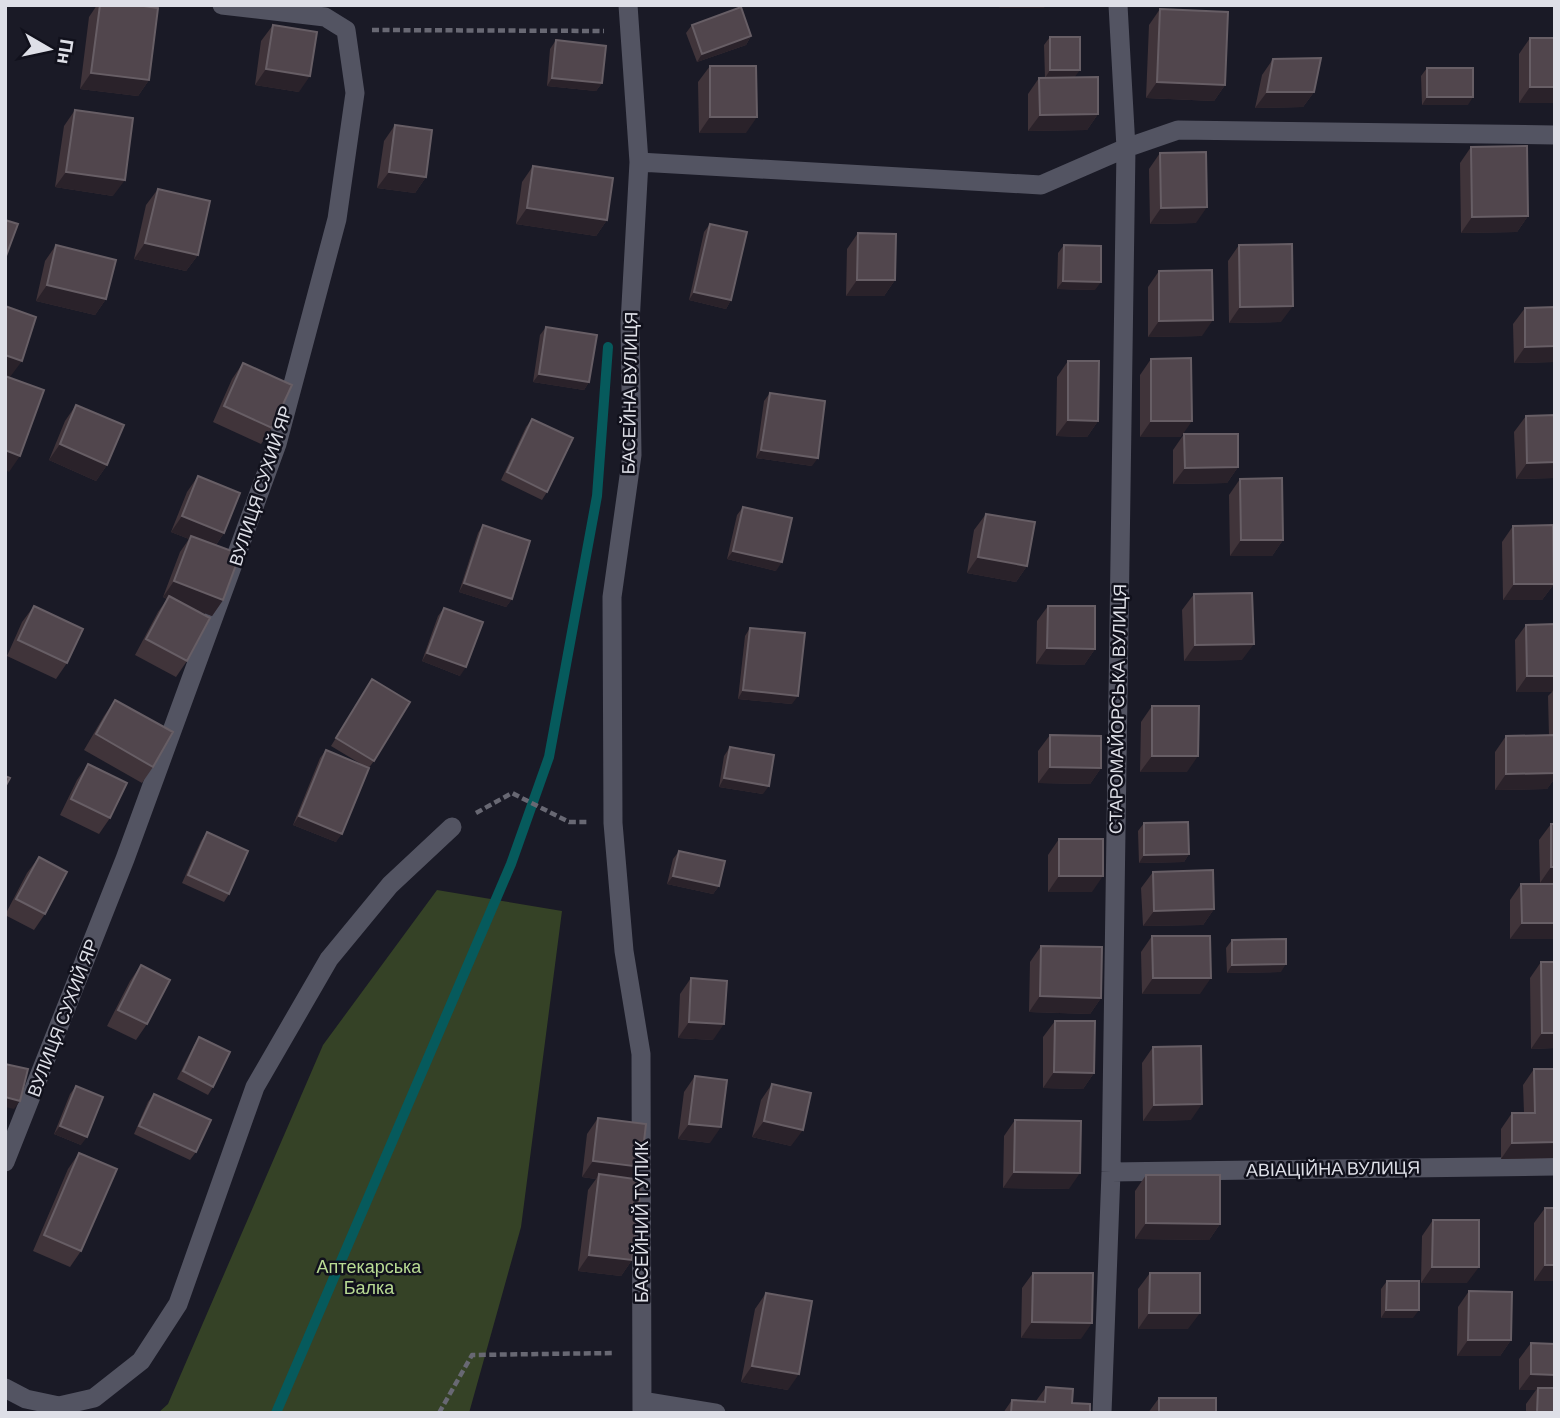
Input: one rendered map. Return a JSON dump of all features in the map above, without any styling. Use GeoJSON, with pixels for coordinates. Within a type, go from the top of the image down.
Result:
{"type":"FeatureCollection","features":[{"type":"Feature","properties":{"kind":"street"},"geometry":{"type":"LineString","coordinates":[[222,5],[325,17],[345,30]]}},
{"type":"Feature","properties":{"kind":"street","name":"БАСЕЙНА ВУЛИЦЯ"},"geometry":{"type":"LineString","coordinates":[[613,823],[611,597],[632,455],[630,323],[639,162],[628,5]]}},
{"type":"Feature","properties":{"kind":"street","name":"СТАРОМАЙОРСЬКА ВУЛИЦЯ"},"geometry":{"type":"LineString","coordinates":[[1102,1413],[1111,1172],[1126,148],[1118,5]]}},
{"type":"Feature","properties":{"kind":"street","name":"ВУЛИЦЯ СУХИЙ ЯР"},"geometry":{"type":"LineString","coordinates":[[5,1162],[125,859],[278,444],[337,219],[355,93],[345,30]]}},
{"type":"Feature","properties":{"kind":"street"},"geometry":{"type":"LineString","coordinates":[[639,162],[1041,186],[1126,148],[1178,130],[1555,135]]}},
{"type":"Feature","properties":{"kind":"street","name":"БАСЕЙНИЙ ТУПИК"},"geometry":{"type":"LineString","coordinates":[[613,823],[624,951],[641,1054],[643,1407]]}},
{"type":"Feature","properties":{"kind":"street"},"geometry":{"type":"LineString","coordinates":[[5,1388],[26,1399],[59,1406],[94,1398],[141,1361],[178,1304],[255,1087],[322,970],[390,885],[452,827]]}},
{"type":"Feature","properties":{"kind":"street","name":"АВІАЦІЙНА ВУЛИЦЯ"},"geometry":{"type":"LineString","coordinates":[[1111,1172],[1555,1166]]}},
{"type":"Feature","properties":{"kind":"street"},"geometry":{"type":"LineString","coordinates":[[643,1407],[716,1413]]}},
{"type":"Feature","properties":{"kind":"path"},"geometry":{"type":"LineString","coordinates":[[345,30],[630,31]]}},
{"type":"Feature","properties":{"kind":"path"},"geometry":{"type":"LineString","coordinates":[[452,827],[512,793],[569,822]]}},
{"type":"Feature","properties":{"kind":"path"},"geometry":{"type":"LineString","coordinates":[[439,1413],[471,1355],[643,1353]]}},
{"type":"Feature","properties":{"kind":"green space","name":"Аптекарська Балка"},"geometry":{"type":"Polygon","coordinates":[[[437,890],[562,911],[521,1227],[469,1413],[158,1413],[168,1404],[323,1045],[437,890]]]}},
{"type":"Feature","properties":{"kind":"building"},"geometry":{"type":"Polygon","coordinates":[[[100,5],[158,8],[149,80],[91,73],[100,5]]]}},
{"type":"Feature","properties":{"kind":"building"},"geometry":{"type":"Polygon","coordinates":[[[741,7],[751,36],[702,54],[692,25],[741,7]]]}},
{"type":"Feature","properties":{"kind":"building"},"geometry":{"type":"Polygon","coordinates":[[[1160,9],[1228,12],[1225,85],[1157,82],[1160,9]]]}},
{"type":"Feature","properties":{"kind":"building"},"geometry":{"type":"Polygon","coordinates":[[[273,25],[317,32],[310,76],[266,69],[273,25]]]}},
{"type":"Feature","properties":{"kind":"building"},"geometry":{"type":"Polygon","coordinates":[[[1050,37],[1080,37],[1080,70],[1050,70],[1050,37]]]}},
{"type":"Feature","properties":{"kind":"building"},"geometry":{"type":"Polygon","coordinates":[[[1530,38],[1555,38],[1555,87],[1530,87],[1530,38]]]}},
{"type":"Feature","properties":{"kind":"building"},"geometry":{"type":"Polygon","coordinates":[[[556,40],[606,46],[602,83],[552,78],[556,40]]]}},
{"type":"Feature","properties":{"kind":"building"},"geometry":{"type":"Polygon","coordinates":[[[1321,58],[1314,92],[1267,92],[1273,59],[1321,58]]]}},
{"type":"Feature","properties":{"kind":"building"},"geometry":{"type":"Polygon","coordinates":[[[710,66],[756,66],[757,117],[710,117],[710,66]]]}},
{"type":"Feature","properties":{"kind":"building"},"geometry":{"type":"Polygon","coordinates":[[[1427,68],[1473,68],[1473,97],[1427,97],[1427,68]]]}},
{"type":"Feature","properties":{"kind":"building"},"geometry":{"type":"Polygon","coordinates":[[[1098,77],[1098,114],[1040,115],[1039,78],[1098,77]]]}},
{"type":"Feature","properties":{"kind":"building"},"geometry":{"type":"Polygon","coordinates":[[[75,110],[133,118],[125,180],[66,172],[75,110]]]}},
{"type":"Feature","properties":{"kind":"building"},"geometry":{"type":"Polygon","coordinates":[[[395,125],[432,130],[426,177],[389,172],[395,125]]]}},
{"type":"Feature","properties":{"kind":"building"},"geometry":{"type":"Polygon","coordinates":[[[1527,146],[1528,216],[1472,217],[1471,147],[1527,146]]]}},
{"type":"Feature","properties":{"kind":"building"},"geometry":{"type":"Polygon","coordinates":[[[1206,152],[1207,207],[1161,208],[1160,153],[1206,152]]]}},
{"type":"Feature","properties":{"kind":"building"},"geometry":{"type":"Polygon","coordinates":[[[533,166],[613,178],[607,220],[527,208],[533,166]]]}},
{"type":"Feature","properties":{"kind":"building"},"geometry":{"type":"Polygon","coordinates":[[[158,189],[210,201],[198,255],[145,243],[158,189]]]}},
{"type":"Feature","properties":{"kind":"building"},"geometry":{"type":"Polygon","coordinates":[[[5,220],[18,224],[6,256],[5,255],[5,220]]]}},
{"type":"Feature","properties":{"kind":"building"},"geometry":{"type":"Polygon","coordinates":[[[710,224],[747,232],[731,300],[694,292],[710,224]]]}},
{"type":"Feature","properties":{"kind":"building"},"geometry":{"type":"Polygon","coordinates":[[[858,233],[896,234],[895,280],[857,280],[858,233]]]}},
{"type":"Feature","properties":{"kind":"building"},"geometry":{"type":"Polygon","coordinates":[[[1292,244],[1293,306],[1240,307],[1239,245],[1292,244]]]}},
{"type":"Feature","properties":{"kind":"building"},"geometry":{"type":"Polygon","coordinates":[[[56,245],[116,260],[106,299],[47,285],[56,245]]]}},
{"type":"Feature","properties":{"kind":"building"},"geometry":{"type":"Polygon","coordinates":[[[1064,245],[1101,246],[1101,282],[1063,281],[1064,245]]]}},
{"type":"Feature","properties":{"kind":"building"},"geometry":{"type":"Polygon","coordinates":[[[1212,270],[1213,320],[1159,321],[1159,271],[1212,270]]]}},
{"type":"Feature","properties":{"kind":"building"},"geometry":{"type":"Polygon","coordinates":[[[5,306],[36,317],[22,361],[5,355],[5,306]]]}},
{"type":"Feature","properties":{"kind":"building"},"geometry":{"type":"Polygon","coordinates":[[[1555,307],[1555,346],[1525,347],[1525,308],[1555,307]]]}},
{"type":"Feature","properties":{"kind":"building"},"geometry":{"type":"Polygon","coordinates":[[[546,327],[597,335],[589,382],[539,374],[546,327]]]}},
{"type":"Feature","properties":{"kind":"building"},"geometry":{"type":"Polygon","coordinates":[[[1191,358],[1192,421],[1151,421],[1151,359],[1191,358]]]}},
{"type":"Feature","properties":{"kind":"building"},"geometry":{"type":"Polygon","coordinates":[[[1068,361],[1099,361],[1098,421],[1068,420],[1068,361]]]}},
{"type":"Feature","properties":{"kind":"building"},"geometry":{"type":"Polygon","coordinates":[[[243,363],[292,385],[272,428],[224,406],[243,363]]]}},
{"type":"Feature","properties":{"kind":"building"},"geometry":{"type":"Polygon","coordinates":[[[5,376],[44,390],[20,456],[5,450],[5,376]]]}},
{"type":"Feature","properties":{"kind":"building"},"geometry":{"type":"Polygon","coordinates":[[[770,393],[825,401],[818,458],[761,450],[770,393]]]}},
{"type":"Feature","properties":{"kind":"building"},"geometry":{"type":"Polygon","coordinates":[[[76,405],[124,425],[107,465],[60,444],[76,405]]]}},
{"type":"Feature","properties":{"kind":"building"},"geometry":{"type":"Polygon","coordinates":[[[1555,415],[1555,462],[1527,463],[1526,416],[1555,415]]]}},
{"type":"Feature","properties":{"kind":"building"},"geometry":{"type":"Polygon","coordinates":[[[532,419],[573,438],[547,492],[507,472],[532,419]]]}},
{"type":"Feature","properties":{"kind":"building"},"geometry":{"type":"Polygon","coordinates":[[[1184,434],[1238,434],[1238,467],[1185,468],[1184,434]]]}},
{"type":"Feature","properties":{"kind":"building"},"geometry":{"type":"Polygon","coordinates":[[[198,476],[240,493],[224,533],[182,516],[198,476]]]}},
{"type":"Feature","properties":{"kind":"building"},"geometry":{"type":"Polygon","coordinates":[[[1282,478],[1283,540],[1241,540],[1240,479],[1282,478]]]}},
{"type":"Feature","properties":{"kind":"building"},"geometry":{"type":"Polygon","coordinates":[[[743,507],[792,518],[782,562],[733,551],[743,507]]]}},
{"type":"Feature","properties":{"kind":"building"},"geometry":{"type":"Polygon","coordinates":[[[986,514],[1035,522],[1027,566],[978,557],[986,514]]]}},
{"type":"Feature","properties":{"kind":"building"},"geometry":{"type":"Polygon","coordinates":[[[483,525],[530,541],[512,599],[464,583],[483,525]]]}},
{"type":"Feature","properties":{"kind":"building"},"geometry":{"type":"Polygon","coordinates":[[[1553,525],[1554,584],[1514,584],[1513,526],[1553,525]]]}},
{"type":"Feature","properties":{"kind":"building"},"geometry":{"type":"Polygon","coordinates":[[[191,536],[240,554],[223,600],[174,581],[191,536]]]}},
{"type":"Feature","properties":{"kind":"building"},"geometry":{"type":"Polygon","coordinates":[[[1252,593],[1254,644],[1195,645],[1194,594],[1252,593]]]}},
{"type":"Feature","properties":{"kind":"building"},"geometry":{"type":"Polygon","coordinates":[[[169,596],[210,618],[187,661],[146,639],[169,596]]]}},
{"type":"Feature","properties":{"kind":"building"},"geometry":{"type":"Polygon","coordinates":[[[34,606],[83,629],[67,663],[18,640],[34,606]]]}},
{"type":"Feature","properties":{"kind":"building"},"geometry":{"type":"Polygon","coordinates":[[[1048,606],[1095,606],[1095,649],[1047,648],[1048,606]]]}},
{"type":"Feature","properties":{"kind":"building"},"geometry":{"type":"Polygon","coordinates":[[[444,608],[483,622],[466,667],[427,653],[444,608]]]}},
{"type":"Feature","properties":{"kind":"building"},"geometry":{"type":"Polygon","coordinates":[[[1555,624],[1555,676],[1527,676],[1526,625],[1555,624]]]}},
{"type":"Feature","properties":{"kind":"building"},"geometry":{"type":"Polygon","coordinates":[[[750,628],[805,633],[798,696],[743,690],[750,628]]]}},
{"type":"Feature","properties":{"kind":"building"},"geometry":{"type":"Polygon","coordinates":[[[372,679],[410,702],[374,761],[336,738],[372,679]]]}},
{"type":"Feature","properties":{"kind":"building"},"geometry":{"type":"Polygon","coordinates":[[[115,700],[173,732],[153,767],[96,734],[115,700]]]}},
{"type":"Feature","properties":{"kind":"building"},"geometry":{"type":"Polygon","coordinates":[[[1152,706],[1199,706],[1198,756],[1152,756],[1152,706]]]}},
{"type":"Feature","properties":{"kind":"building"},"geometry":{"type":"Polygon","coordinates":[[[1050,735],[1101,736],[1101,768],[1050,767],[1050,735]]]}},
{"type":"Feature","properties":{"kind":"building"},"geometry":{"type":"Polygon","coordinates":[[[1555,735],[1555,773],[1506,774],[1506,736],[1555,735]]]}},
{"type":"Feature","properties":{"kind":"building"},"geometry":{"type":"Polygon","coordinates":[[[730,747],[774,755],[769,786],[724,778],[730,747]]]}},
{"type":"Feature","properties":{"kind":"building"},"geometry":{"type":"Polygon","coordinates":[[[326,750],[369,768],[342,834],[299,816],[326,750]]]}},
{"type":"Feature","properties":{"kind":"building"},"geometry":{"type":"Polygon","coordinates":[[[88,764],[127,783],[110,818],[71,799],[88,764]]]}},
{"type":"Feature","properties":{"kind":"building"},"geometry":{"type":"Polygon","coordinates":[[[1188,822],[1189,854],[1144,855],[1144,823],[1188,822]]]}},
{"type":"Feature","properties":{"kind":"building"},"geometry":{"type":"Polygon","coordinates":[[[1551,824],[1555,824],[1555,867],[1551,867],[1551,824]]]}},
{"type":"Feature","properties":{"kind":"building"},"geometry":{"type":"Polygon","coordinates":[[[207,832],[248,851],[229,894],[188,875],[207,832]]]}},
{"type":"Feature","properties":{"kind":"building"},"geometry":{"type":"Polygon","coordinates":[[[1059,839],[1103,839],[1103,876],[1059,876],[1059,839]]]}},
{"type":"Feature","properties":{"kind":"building"},"geometry":{"type":"Polygon","coordinates":[[[679,851],[725,861],[719,886],[673,876],[679,851]]]}},
{"type":"Feature","properties":{"kind":"building"},"geometry":{"type":"Polygon","coordinates":[[[39,857],[67,872],[45,914],[16,899],[39,857]]]}},
{"type":"Feature","properties":{"kind":"building"},"geometry":{"type":"Polygon","coordinates":[[[1213,870],[1214,909],[1154,911],[1153,872],[1213,870]]]}},
{"type":"Feature","properties":{"kind":"building"},"geometry":{"type":"Polygon","coordinates":[[[1521,884],[1555,884],[1555,923],[1522,923],[1521,884]]]}},
{"type":"Feature","properties":{"kind":"building"},"geometry":{"type":"Polygon","coordinates":[[[1152,936],[1210,936],[1211,978],[1153,978],[1152,936]]]}},
{"type":"Feature","properties":{"kind":"building"},"geometry":{"type":"Polygon","coordinates":[[[1286,939],[1286,964],[1232,965],[1232,940],[1286,939]]]}},
{"type":"Feature","properties":{"kind":"building"},"geometry":{"type":"Polygon","coordinates":[[[1041,946],[1102,947],[1101,998],[1040,996],[1041,946]]]}},
{"type":"Feature","properties":{"kind":"building"},"geometry":{"type":"Polygon","coordinates":[[[1541,962],[1555,962],[1555,1033],[1542,1033],[1541,962]]]}},
{"type":"Feature","properties":{"kind":"building"},"geometry":{"type":"Polygon","coordinates":[[[141,965],[170,980],[147,1024],[118,1010],[141,965]]]}},
{"type":"Feature","properties":{"kind":"building"},"geometry":{"type":"Polygon","coordinates":[[[691,978],[727,981],[724,1024],[689,1022],[691,978]]]}},
{"type":"Feature","properties":{"kind":"building"},"geometry":{"type":"Polygon","coordinates":[[[1055,1021],[1095,1021],[1094,1073],[1054,1072],[1055,1021]]]}},
{"type":"Feature","properties":{"kind":"building"},"geometry":{"type":"Polygon","coordinates":[[[199,1037],[230,1052],[213,1087],[183,1071],[199,1037]]]}},
{"type":"Feature","properties":{"kind":"building"},"geometry":{"type":"Polygon","coordinates":[[[1201,1046],[1202,1104],[1154,1105],[1153,1047],[1201,1046]]]}},
{"type":"Feature","properties":{"kind":"building"},"geometry":{"type":"Polygon","coordinates":[[[5,1064],[28,1069],[20,1101],[5,1097],[5,1064]]]}},
{"type":"Feature","properties":{"kind":"building"},"geometry":{"type":"Polygon","coordinates":[[[1534,1069],[1555,1069],[1555,1142],[1512,1143],[1512,1113],[1535,1113],[1534,1069]]]}},
{"type":"Feature","properties":{"kind":"building"},"geometry":{"type":"Polygon","coordinates":[[[695,1076],[727,1080],[721,1127],[689,1124],[695,1076]]]}},
{"type":"Feature","properties":{"kind":"building"},"geometry":{"type":"Polygon","coordinates":[[[772,1084],[811,1093],[803,1130],[764,1121],[772,1084]]]}},
{"type":"Feature","properties":{"kind":"building"},"geometry":{"type":"Polygon","coordinates":[[[76,1086],[103,1097],[87,1137],[60,1126],[76,1086]]]}},
{"type":"Feature","properties":{"kind":"building"},"geometry":{"type":"Polygon","coordinates":[[[154,1094],[211,1120],[196,1152],[139,1126],[154,1094]]]}},
{"type":"Feature","properties":{"kind":"building"},"geometry":{"type":"Polygon","coordinates":[[[598,1118],[646,1124],[641,1167],[593,1161],[598,1118]]]}},
{"type":"Feature","properties":{"kind":"building"},"geometry":{"type":"Polygon","coordinates":[[[1015,1120],[1081,1121],[1080,1173],[1014,1172],[1015,1120]]]}},
{"type":"Feature","properties":{"kind":"building"},"geometry":{"type":"Polygon","coordinates":[[[79,1153],[117,1169],[81,1251],[44,1235],[79,1153]]]}},
{"type":"Feature","properties":{"kind":"building"},"geometry":{"type":"Polygon","coordinates":[[[599,1174],[642,1180],[632,1260],[589,1255],[599,1174]]]}},
{"type":"Feature","properties":{"kind":"building"},"geometry":{"type":"Polygon","coordinates":[[[1146,1175],[1220,1175],[1220,1224],[1146,1223],[1146,1175]]]}},
{"type":"Feature","properties":{"kind":"building"},"geometry":{"type":"Polygon","coordinates":[[[1545,1208],[1555,1208],[1555,1265],[1545,1265],[1545,1208]]]}},
{"type":"Feature","properties":{"kind":"building"},"geometry":{"type":"Polygon","coordinates":[[[1433,1220],[1479,1220],[1479,1267],[1432,1267],[1433,1220]]]}},
{"type":"Feature","properties":{"kind":"building"},"geometry":{"type":"Polygon","coordinates":[[[1033,1273],[1093,1273],[1092,1323],[1032,1322],[1033,1273]]]}},
{"type":"Feature","properties":{"kind":"building"},"geometry":{"type":"Polygon","coordinates":[[[1150,1273],[1200,1273],[1200,1313],[1149,1313],[1150,1273]]]}},
{"type":"Feature","properties":{"kind":"building"},"geometry":{"type":"Polygon","coordinates":[[[1387,1281],[1419,1281],[1419,1310],[1386,1310],[1387,1281]]]}},
{"type":"Feature","properties":{"kind":"building"},"geometry":{"type":"Polygon","coordinates":[[[1469,1291],[1512,1292],[1511,1340],[1468,1340],[1469,1291]]]}},
{"type":"Feature","properties":{"kind":"building"},"geometry":{"type":"Polygon","coordinates":[[[766,1293],[812,1301],[799,1374],[752,1366],[766,1293]]]}},
{"type":"Feature","properties":{"kind":"building"},"geometry":{"type":"Polygon","coordinates":[[[1531,1343],[1555,1344],[1555,1375],[1531,1374],[1531,1343]]]}},
{"type":"Feature","properties":{"kind":"building"},"geometry":{"type":"Polygon","coordinates":[[[1046,1387],[1073,1389],[1072,1403],[1090,1404],[1090,1413],[1011,1413],[1012,1400],[1045,1402],[1046,1387]]]}},
{"type":"Feature","properties":{"kind":"building"},"geometry":{"type":"Polygon","coordinates":[[[1538,1388],[1555,1388],[1555,1413],[1537,1413],[1538,1388]]]}},
{"type":"Feature","properties":{"kind":"building"},"geometry":{"type":"Polygon","coordinates":[[[1159,1398],[1216,1398],[1216,1413],[1159,1413],[1159,1398]]]}},
{"type":"Feature","properties":{"kind":"waterway"},"geometry":{"type":"LineString","coordinates":[[276,1413],[511,864],[549,757],[597,496],[608,347]]}}]}
